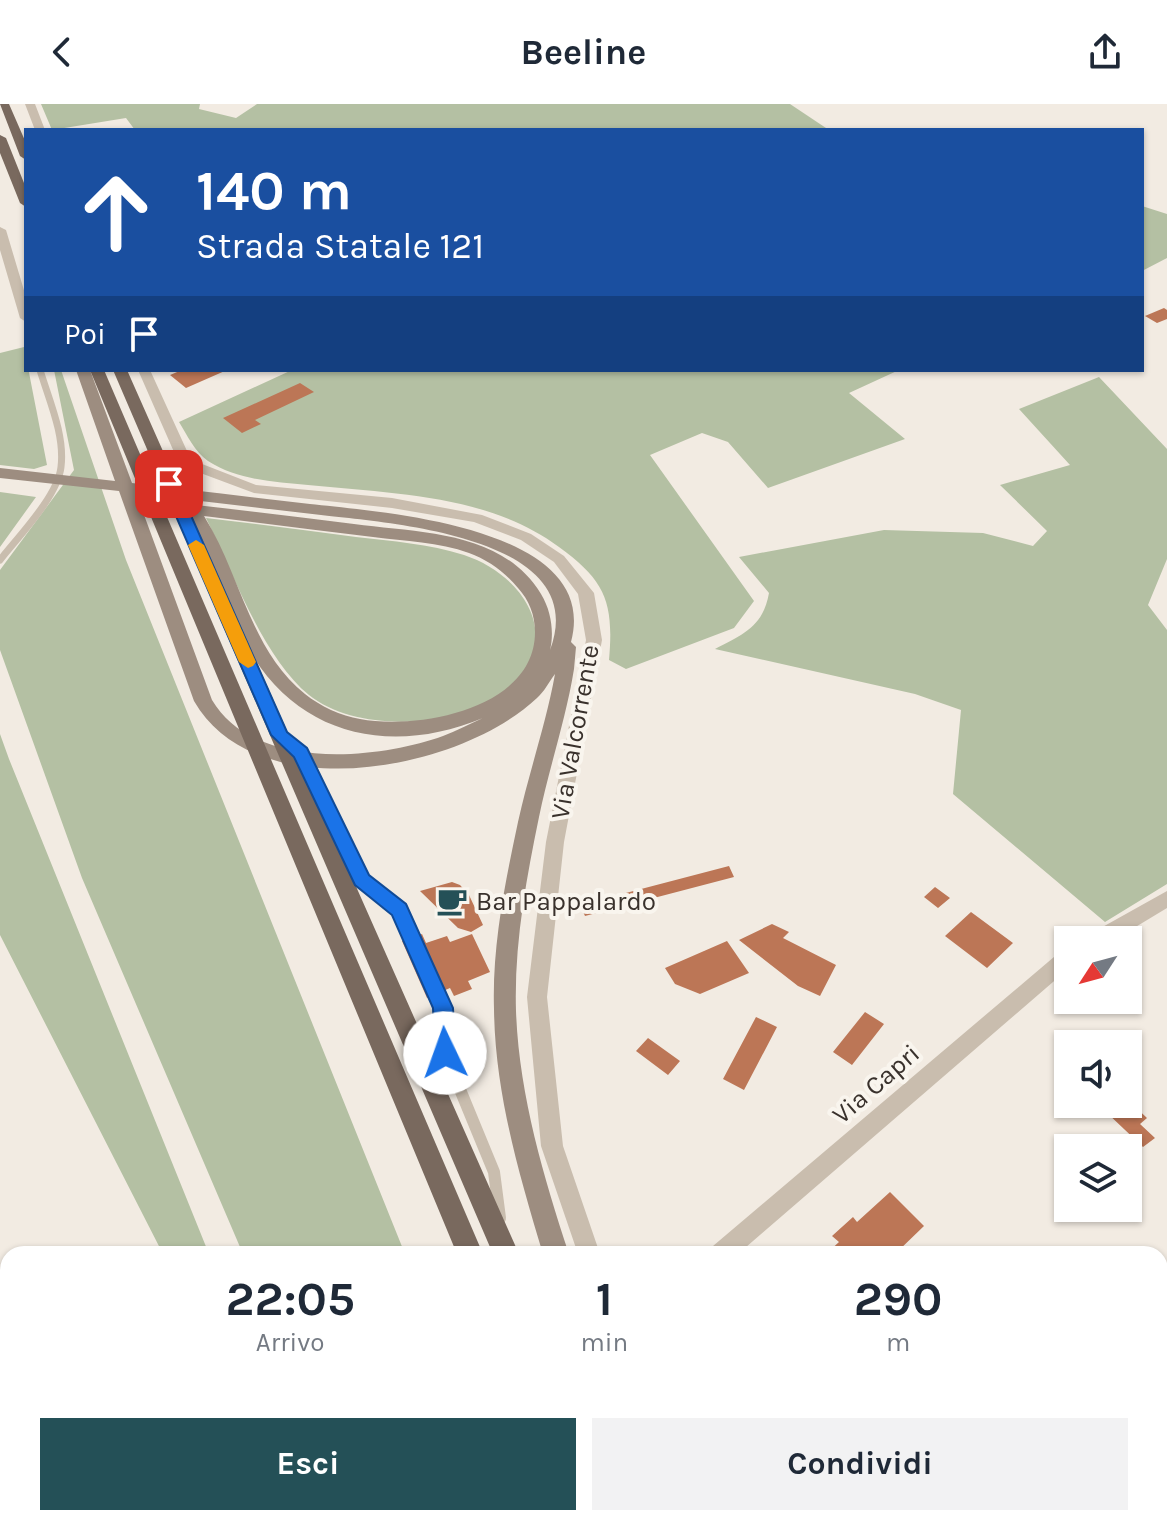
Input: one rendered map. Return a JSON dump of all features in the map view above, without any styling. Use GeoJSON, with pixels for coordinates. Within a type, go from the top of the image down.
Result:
{"type":"FeatureCollection","features":[{"type":"Feature","properties":{"kind":"main road"},"geometry":{"type":"LineString","coordinates":[[3,104],[24,151]]}},
{"type":"Feature","properties":{"kind":"main road"},"geometry":{"type":"LineString","coordinates":[[0,138],[24,198]]}},
{"type":"Feature","properties":{"kind":"main road"},"geometry":{"type":"LineString","coordinates":[[84,372],[207,706],[233,735],[269,753],[314,761],[358,760],[401,753],[464,735],[498,720],[538,688],[548,675],[567,632]]}},
{"type":"Feature","properties":{"kind":"main road"},"geometry":{"type":"LineString","coordinates":[[98,372],[467,1246]]}},
{"type":"Feature","properties":{"kind":"main road"},"geometry":{"type":"LineString","coordinates":[[121,372],[502,1246]]}},
{"type":"Feature","properties":{"kind":"main road"},"geometry":{"type":"LineString","coordinates":[[0,473],[23,482],[196,502],[383,518],[453,529],[512,551],[544,574],[563,609],[567,632],[565,681],[530,814],[517,883],[505,980],[506,1033],[517,1114],[530,1171],[553,1246]]}},
{"type":"Feature","properties":{"kind":"main road"},"geometry":{"type":"LineString","coordinates":[[0,487],[23,482]]}},
{"type":"Feature","properties":{"kind":"main road"},"geometry":{"type":"LineString","coordinates":[[169,484],[200,520],[257,644],[278,679],[318,712],[359,727],[398,730],[444,723],[476,714],[510,695],[535,671],[546,637],[538,602],[516,571],[475,549],[196,502]]}},
{"type":"Feature","properties":{"kind":"street"},"geometry":{"type":"LineString","coordinates":[[30,104],[39,128]]}},
{"type":"Feature","properties":{"kind":"street"},"geometry":{"type":"LineString","coordinates":[[0,230],[24,311]]}},
{"type":"Feature","properties":{"kind":"street"},"geometry":{"type":"LineString","coordinates":[[0,278],[14,275]]}},
{"type":"Feature","properties":{"kind":"street","name":"Via Valcorrente"},"geometry":{"type":"LineString","coordinates":[[145,372],[181,452],[192,465],[254,489],[392,503],[477,518],[526,537],[559,559],[586,593],[594,640],[555,842],[537,997],[552,1146],[586,1246]]}},
{"type":"Feature","properties":{"kind":"street"},"geometry":{"type":"LineString","coordinates":[[1121,926],[1167,899]]}},
{"type":"Feature","properties":{"kind":"street","name":"Via Capri"},"geometry":{"type":"LineString","coordinates":[[730,1246],[1054,969]]}},
{"type":"Feature","properties":{"kind":"lane"},"geometry":{"type":"LineString","coordinates":[[0,560],[35,516],[61,470],[57,431],[41,372]]}},
{"type":"Feature","properties":{"kind":"lane"},"geometry":{"type":"LineString","coordinates":[[280,735],[301,753],[362,880],[399,909],[443,1008],[445,1053],[494,1172],[504,1246]]}},
{"type":"Feature","properties":{"kind":"green space"},"geometry":{"type":"Polygon","coordinates":[[[41,104],[200,104],[199,109],[236,118],[257,104],[790,104],[826,128],[134,128],[126,118],[51,128],[41,104]]]}},
{"type":"Feature","properties":{"kind":"green space"},"geometry":{"type":"Polygon","coordinates":[[[1144,207],[1167,214],[1167,258],[1144,270],[1144,207]]]}},
{"type":"Feature","properties":{"kind":"green space"},"geometry":{"type":"Polygon","coordinates":[[[24,347],[24,372],[29,372],[47,465],[34,469],[0,465],[0,353],[24,347]]]}},
{"type":"Feature","properties":{"kind":"green space"},"geometry":{"type":"Polygon","coordinates":[[[54,372],[62,372],[126,560],[402,1246],[240,1246],[82,878],[0,650],[0,570],[74,470],[54,372]]]}},
{"type":"Feature","properties":{"kind":"green space"},"geometry":{"type":"Polygon","coordinates":[[[288,372],[895,372],[849,393],[905,439],[768,488],[728,442],[702,433],[650,455],[754,601],[734,628],[626,669],[609,660],[608,608],[597,583],[575,559],[531,529],[471,506],[439,500],[244,476],[208,461],[199,453],[179,422],[288,372]]]}},
{"type":"Feature","properties":{"kind":"green space"},"geometry":{"type":"Polygon","coordinates":[[[1099,377],[1167,449],[1167,559],[1148,605],[1167,630],[1167,884],[1105,922],[953,794],[961,710],[915,694],[715,649],[757,622],[766,605],[769,593],[739,557],[884,530],[983,533],[1033,546],[1047,531],[1000,485],[1070,465],[1019,409],[1099,377]]]}},
{"type":"Feature","properties":{"kind":"green space"},"geometry":{"type":"Polygon","coordinates":[[[0,492],[36,497],[0,547],[0,492]]]}},
{"type":"Feature","properties":{"kind":"green space"},"geometry":{"type":"Polygon","coordinates":[[[206,518],[410,543],[464,555],[506,578],[521,595],[531,613],[536,633],[533,653],[523,673],[504,692],[460,713],[406,722],[379,721],[329,707],[309,695],[277,659],[250,612],[206,518]]]}},
{"type":"Feature","properties":{"kind":"green space"},"geometry":{"type":"Polygon","coordinates":[[[0,734],[206,1246],[159,1246],[0,935],[0,734]]]}},
{"type":"Feature","properties":{"kind":"building"},"geometry":{"type":"Polygon","coordinates":[[[1164,308],[1167,319],[1157,323],[1145,316],[1164,308]]]}},
{"type":"Feature","properties":{"kind":"building"},"geometry":{"type":"Polygon","coordinates":[[[177,372],[222,372],[186,388],[170,375],[177,372]]]}},
{"type":"Feature","properties":{"kind":"building"},"geometry":{"type":"Polygon","coordinates":[[[300,383],[314,392],[255,420],[261,424],[242,433],[223,418],[300,383]]]}},
{"type":"Feature","properties":{"kind":"building"},"geometry":{"type":"Polygon","coordinates":[[[729,866],[734,877],[585,916],[580,905],[729,866]]]}},
{"type":"Feature","properties":{"kind":"building","name":"Bar Pappalardo"},"geometry":{"type":"Polygon","coordinates":[[[452,882],[460,885],[469,895],[483,925],[471,932],[458,928],[420,891],[452,882]]]}},
{"type":"Feature","properties":{"kind":"building"},"geometry":{"type":"Polygon","coordinates":[[[935,887],[950,898],[938,908],[924,897],[935,887]]]}},
{"type":"Feature","properties":{"kind":"building"},"geometry":{"type":"Polygon","coordinates":[[[971,912],[1013,943],[987,968],[945,936],[971,912]]]}},
{"type":"Feature","properties":{"kind":"building"},"geometry":{"type":"Polygon","coordinates":[[[772,924],[789,932],[783,938],[836,965],[820,996],[798,986],[739,940],[772,924]]]}},
{"type":"Feature","properties":{"kind":"building"},"geometry":{"type":"Polygon","coordinates":[[[422,934],[426,943],[447,936],[450,942],[472,934],[490,972],[468,981],[472,989],[454,996],[450,988],[427,998],[402,941],[422,934]]]}},
{"type":"Feature","properties":{"kind":"building"},"geometry":{"type":"Polygon","coordinates":[[[727,941],[749,973],[700,994],[675,984],[665,968],[727,941]]]}},
{"type":"Feature","properties":{"kind":"building"},"geometry":{"type":"Polygon","coordinates":[[[865,1012],[884,1024],[852,1065],[833,1052],[865,1012]]]}},
{"type":"Feature","properties":{"kind":"building"},"geometry":{"type":"Polygon","coordinates":[[[756,1017],[777,1027],[744,1090],[723,1079],[756,1017]]]}},
{"type":"Feature","properties":{"kind":"building"},"geometry":{"type":"Polygon","coordinates":[[[648,1038],[680,1061],[668,1075],[636,1051],[648,1038]]]}},
{"type":"Feature","properties":{"kind":"building"},"geometry":{"type":"Polygon","coordinates":[[[1142,1113],[1147,1118],[1140,1124],[1155,1138],[1143,1147],[1142,1134],[1129,1134],[1112,1118],[1142,1118],[1142,1113]]]}},
{"type":"Feature","properties":{"kind":"building"},"geometry":{"type":"Polygon","coordinates":[[[890,1192],[924,1226],[903,1246],[835,1246],[839,1242],[832,1236],[853,1217],[857,1222],[890,1192]]]}},
{"type":"Feature","properties":{"kind":"slow traffic"},"geometry":{"type":"LineString","coordinates":[[196,545],[248,662]]}},
{"type":"Feature","properties":{"kind":"place","name":"Bar Pappalardo"},"geometry":{"type":"Point","coordinates":[452,901]}},
{"type":"Feature","properties":{"kind":"route"},"geometry":{"type":"LineString","coordinates":[[169,484],[280,735],[301,753],[362,880],[399,909],[443,1008],[445,1053]]}}]}
